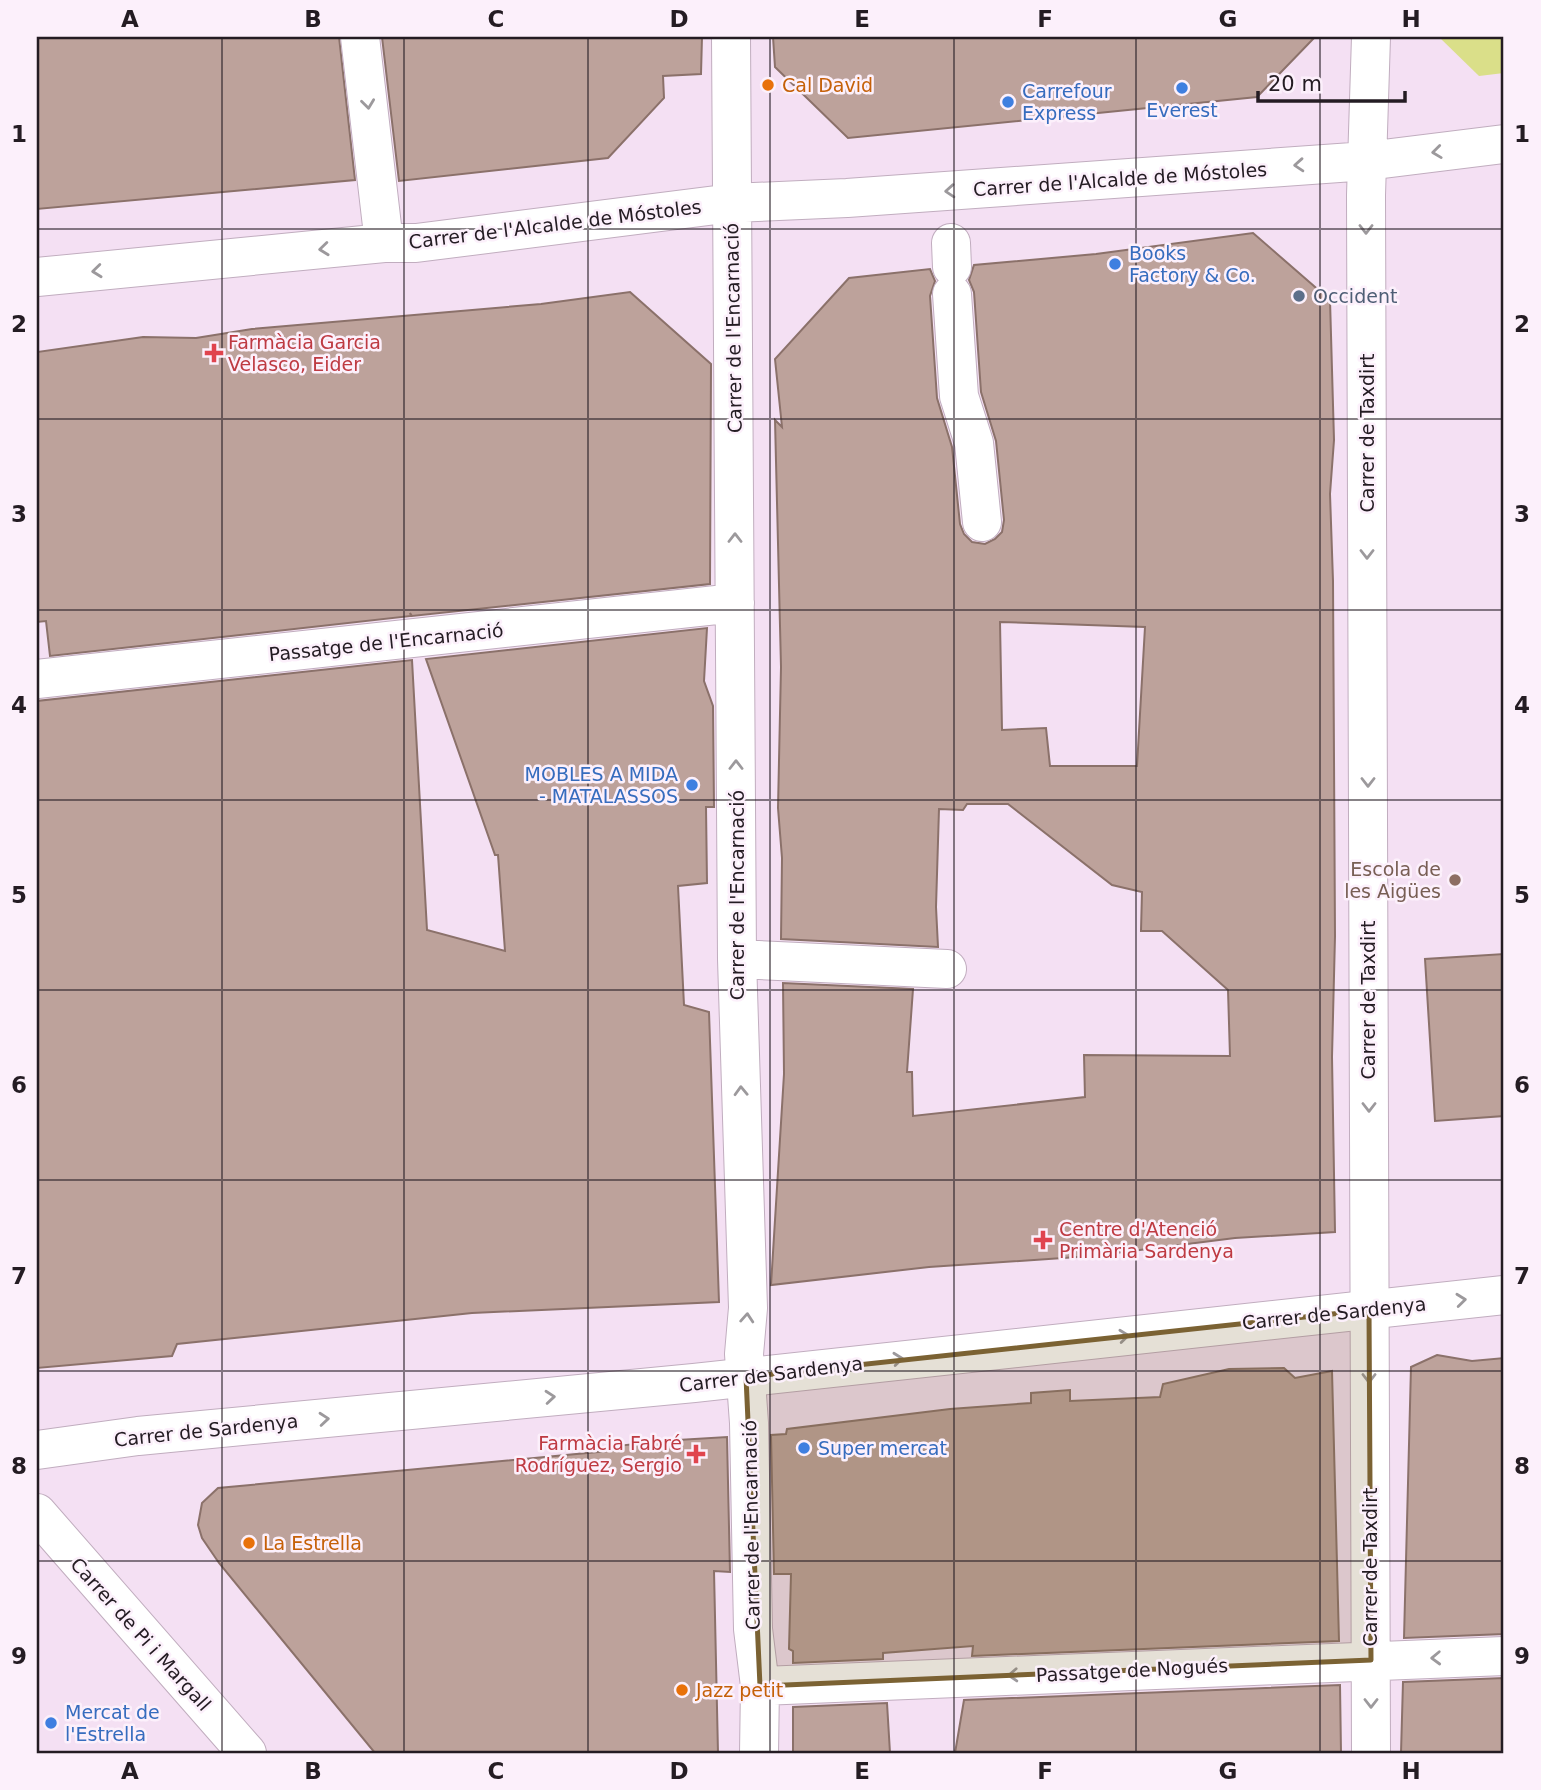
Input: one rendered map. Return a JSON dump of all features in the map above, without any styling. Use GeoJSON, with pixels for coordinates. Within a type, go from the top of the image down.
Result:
{"type":"FeatureCollection","features":[{"type":"Feature","properties":{"kind":"street"},"geometry":{"type":"LineString","coordinates":[[360,37],[384,243]]}},
{"type":"Feature","properties":{"kind":"street","name":"Carrer de l'Encarnació"},"geometry":{"type":"LineString","coordinates":[[731,37],[737,959],[748,1308],[744,1354],[753,1629],[760,1686],[759,1753]]}},
{"type":"Feature","properties":{"kind":"street","name":"Carrer de Taxdirt"},"geometry":{"type":"LineString","coordinates":[[1371,37],[1367,160],[1371,1753]]}},
{"type":"Feature","properties":{"kind":"street","name":"Carrer de l'Alcalde de Móstoles"},"geometry":{"type":"LineString","coordinates":[[37,277],[384,243],[416,243],[732,203],[848,198],[1367,160],[1504,144]]}},
{"type":"Feature","properties":{"kind":"street"},"geometry":{"type":"LineString","coordinates":[[951,268],[959,396],[974,443],[982,522]]}},
{"type":"Feature","properties":{"kind":"street","name":"Passatge de l'Encarnació"},"geometry":{"type":"LineString","coordinates":[[37,679],[735,604]]}},
{"type":"Feature","properties":{"kind":"street"},"geometry":{"type":"LineString","coordinates":[[737,959],[947,969]]}},
{"type":"Feature","properties":{"kind":"street","name":"Carrer de Sardenya"},"geometry":{"type":"LineString","coordinates":[[37,1450],[138,1436],[746,1377],[1504,1295]]}},
{"type":"Feature","properties":{"kind":"street","name":"Carrer de Pi i Margall"},"geometry":{"type":"LineString","coordinates":[[37,1513],[247,1753]]}},
{"type":"Feature","properties":{"kind":"street","name":"Passatge de Nogués"},"geometry":{"type":"LineString","coordinates":[[760,1686],[1504,1656]]}},
{"type":"Feature","properties":{"kind":"highlighted area"},"geometry":{"type":"Polygon","coordinates":[[[1369,1310],[1371,1660],[760,1686],[746,1377],[1369,1310]]]}},
{"type":"Feature","properties":{"kind":"green space"},"geometry":{"type":"Polygon","coordinates":[[[1439,37],[1504,37],[1504,73],[1479,76],[1439,37]]]}},
{"type":"Feature","properties":{"kind":"building"},"geometry":{"type":"Polygon","coordinates":[[[37,37],[339,37],[355,180],[37,209],[37,37]]]}},
{"type":"Feature","properties":{"kind":"building"},"geometry":{"type":"Polygon","coordinates":[[[382,37],[702,37],[701,74],[663,76],[664,98],[608,158],[399,181],[382,37]]]}},
{"type":"Feature","properties":{"kind":"building"},"geometry":{"type":"Polygon","coordinates":[[[773,37],[1315,37],[1257,97],[848,138],[775,67],[773,37]]]}},
{"type":"Feature","properties":{"kind":"building"},"geometry":{"type":"Polygon","coordinates":[[[1253,233],[1330,300],[1334,440],[1330,494],[1333,581],[1335,936],[1332,1057],[1335,1232],[1235,1238],[1092,1256],[929,1267],[771,1285],[784,1074],[783,983],[913,989],[907,1072],[912,1072],[913,1116],[1085,1097],[1084,1055],[1230,1056],[1228,990],[1162,931],[1141,931],[1142,892],[1112,885],[1008,804],[967,804],[963,810],[939,809],[936,907],[938,947],[781,939],[782,858],[778,808],[781,667],[775,420],[782,427],[775,359],[849,278],[930,269],[935,281],[930,296],[937,398],[952,447],[960,524],[964,534],[972,542],[985,544],[1002,532],[1004,520],[996,441],[981,392],[974,292],[969,280],[974,265],[1096,254],[1253,233]],[[1000,622],[1002,730],[1046,728],[1050,766],[1137,766],[1145,627],[1000,622]]]}},
{"type":"Feature","properties":{"kind":"building"},"geometry":{"type":"Polygon","coordinates":[[[630,292],[711,364],[710,584],[412,616],[410,613],[411,616],[50,656],[46,621],[37,622],[37,352],[143,337],[196,338],[252,329],[541,304],[630,292]]]}},
{"type":"Feature","properties":{"kind":"building"},"geometry":{"type":"Polygon","coordinates":[[[707,628],[704,681],[713,706],[714,807],[706,807],[707,883],[678,886],[684,1005],[709,1012],[719,1302],[472,1313],[177,1344],[172,1356],[37,1368],[37,701],[412,660],[427,930],[505,951],[498,855],[495,855],[426,659],[707,628]]]}},
{"type":"Feature","properties":{"kind":"building"},"geometry":{"type":"Polygon","coordinates":[[[1504,954],[1504,1116],[1435,1121],[1425,959],[1504,954]]]}},
{"type":"Feature","properties":{"kind":"building"},"geometry":{"type":"Polygon","coordinates":[[[1437,1355],[1472,1361],[1504,1358],[1504,1634],[1404,1638],[1411,1367],[1437,1355]]]}},
{"type":"Feature","properties":{"kind":"building"},"geometry":{"type":"Polygon","coordinates":[[[1284,1368],[1295,1378],[1332,1371],[1339,1641],[972,1656],[973,1646],[883,1653],[883,1659],[793,1663],[793,1651],[789,1649],[791,1574],[774,1574],[771,1435],[786,1434],[787,1429],[950,1409],[1031,1403],[1031,1393],[1070,1390],[1070,1401],[1160,1397],[1163,1384],[1229,1369],[1284,1368]]]}},
{"type":"Feature","properties":{"kind":"building"},"geometry":{"type":"Polygon","coordinates":[[[727,1437],[730,1572],[714,1571],[718,1753],[375,1753],[219,1563],[202,1538],[198,1525],[202,1503],[218,1488],[618,1450],[617,1446],[661,1441],[727,1437]]]}},
{"type":"Feature","properties":{"kind":"building"},"geometry":{"type":"Polygon","coordinates":[[[1504,1678],[1504,1753],[1401,1753],[1403,1682],[1504,1678]]]}},
{"type":"Feature","properties":{"kind":"building"},"geometry":{"type":"Polygon","coordinates":[[[1340,1685],[1341,1753],[955,1753],[964,1700],[1340,1685]]]}},
{"type":"Feature","properties":{"kind":"building"},"geometry":{"type":"Polygon","coordinates":[[[887,1703],[890,1753],[793,1753],[793,1707],[887,1703]]]}},
{"type":"Feature","properties":{"kind":"place","name":"Cal David"},"geometry":{"type":"Point","coordinates":[768,85]}},
{"type":"Feature","properties":{"kind":"place","name":"Everest"},"geometry":{"type":"Point","coordinates":[1182,88]}},
{"type":"Feature","properties":{"kind":"place","name":"Carrefour Express"},"geometry":{"type":"Point","coordinates":[1008,102]}},
{"type":"Feature","properties":{"kind":"place","name":"Books Factory & Co."},"geometry":{"type":"Point","coordinates":[1115,264]}},
{"type":"Feature","properties":{"kind":"place","name":"Occident"},"geometry":{"type":"Point","coordinates":[1299,296]}},
{"type":"Feature","properties":{"kind":"place","name":"Farmàcia Garcia Velasco, Eider"},"geometry":{"type":"Point","coordinates":[214,353]}},
{"type":"Feature","properties":{"kind":"place","name":"MOBLES A MIDA - MATALASSOS"},"geometry":{"type":"Point","coordinates":[692,785]}},
{"type":"Feature","properties":{"kind":"place","name":"Escola de les Aigües"},"geometry":{"type":"Point","coordinates":[1455,880]}},
{"type":"Feature","properties":{"kind":"place","name":"Centre d'Atenció Primària Sardenya"},"geometry":{"type":"Point","coordinates":[1043,1240]}},
{"type":"Feature","properties":{"kind":"place","name":"Super mercat"},"geometry":{"type":"Point","coordinates":[804,1448]}},
{"type":"Feature","properties":{"kind":"place","name":"Farmàcia Fabré Rodríguez, Sergio"},"geometry":{"type":"Point","coordinates":[696,1454]}},
{"type":"Feature","properties":{"kind":"place","name":"La Estrella"},"geometry":{"type":"Point","coordinates":[249,1543]}},
{"type":"Feature","properties":{"kind":"place","name":"Jazz petit"},"geometry":{"type":"Point","coordinates":[682,1690]}},
{"type":"Feature","properties":{"kind":"place","name":"Mercat de l'Estrella"},"geometry":{"type":"Point","coordinates":[51,1723]}}]}
